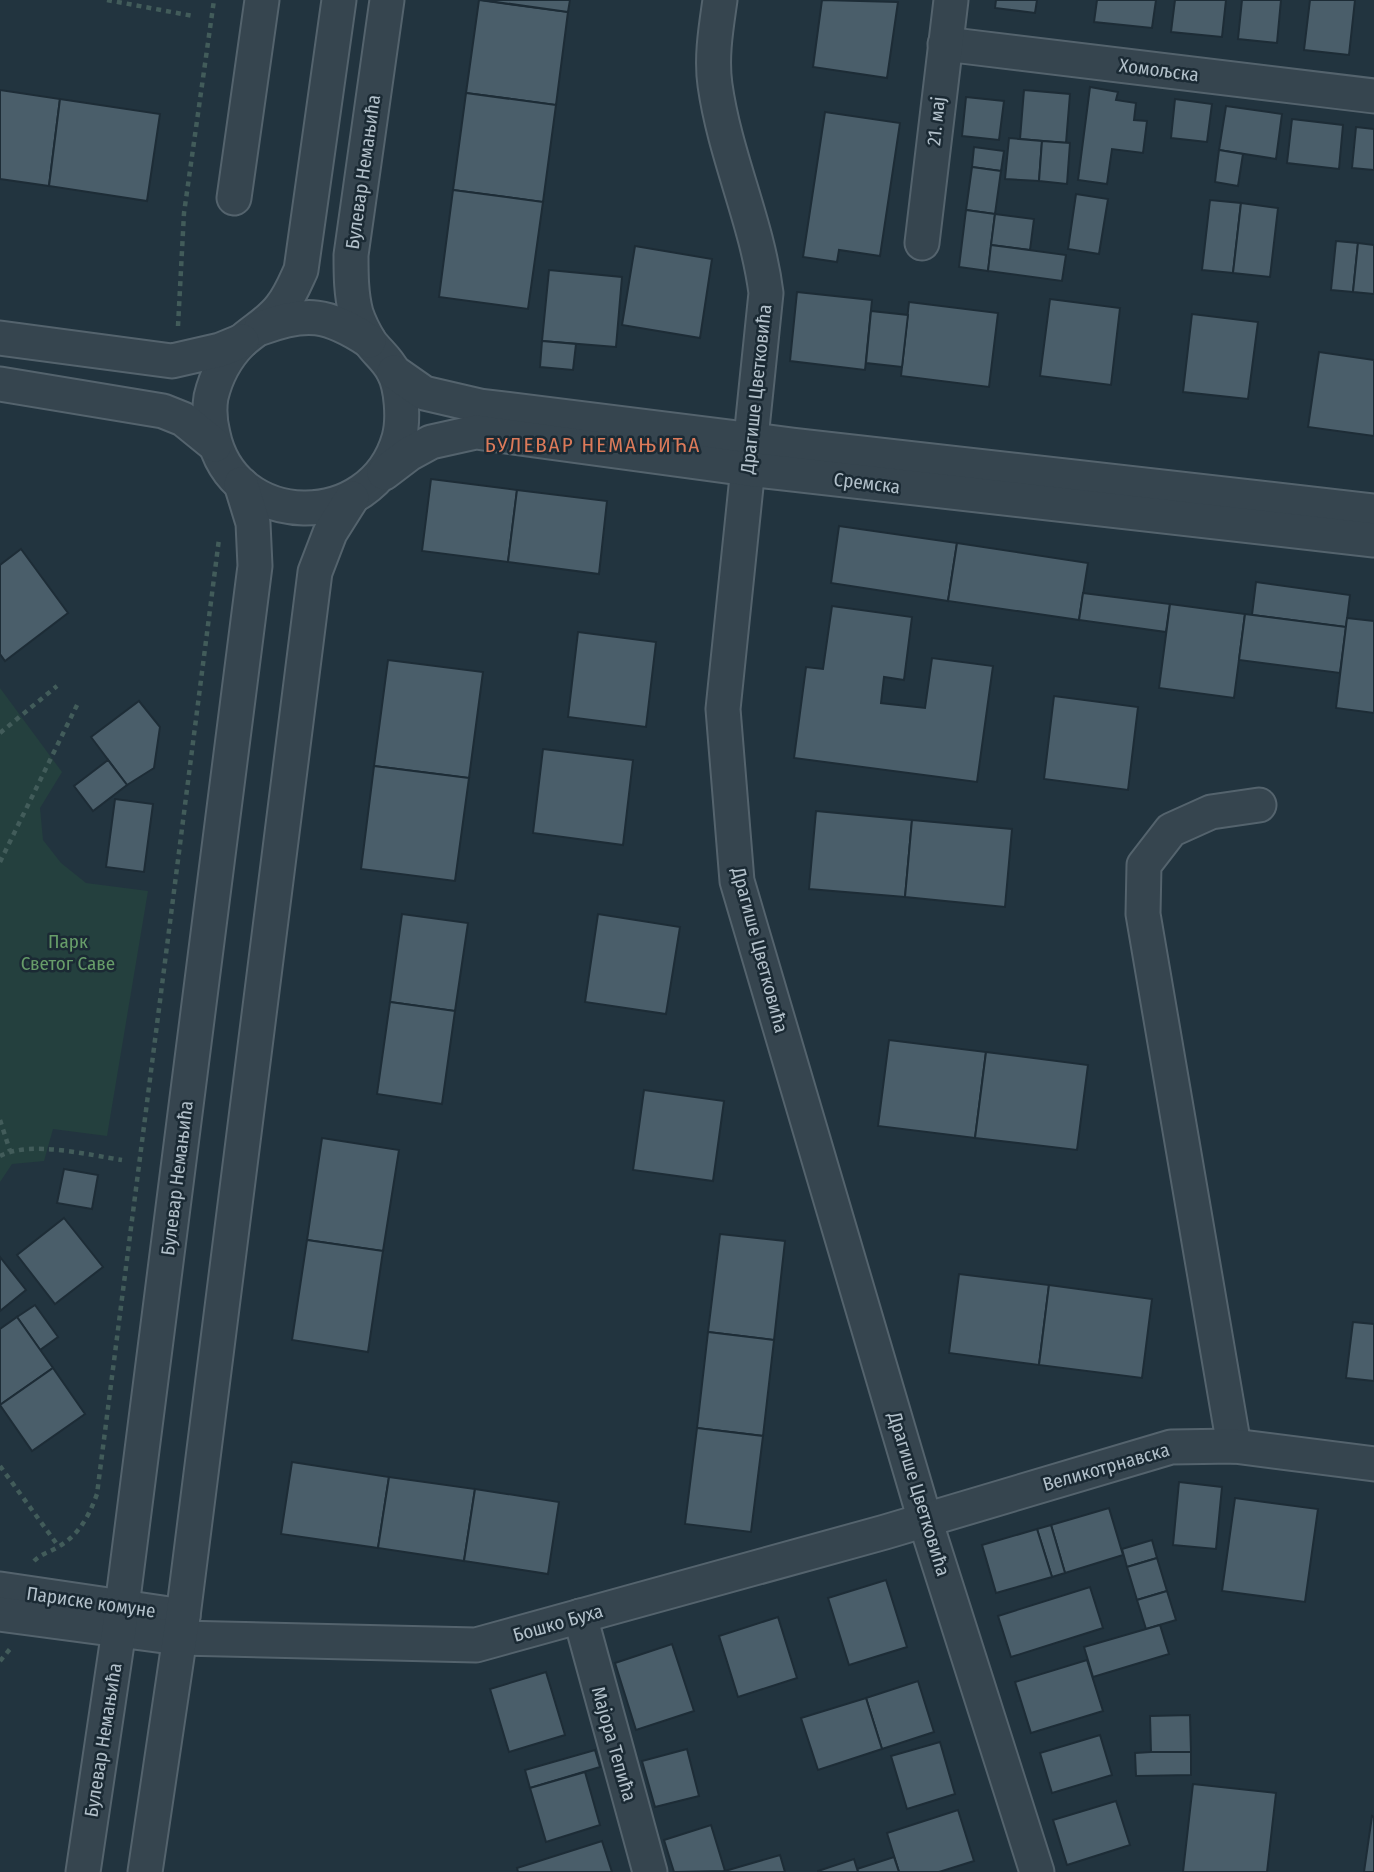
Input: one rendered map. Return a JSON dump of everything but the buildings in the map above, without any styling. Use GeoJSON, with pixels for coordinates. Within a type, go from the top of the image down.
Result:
{"type":"FeatureCollection","features":[{"type":"Feature","properties":{"kind":"street"},"geometry":{"type":"LineString","coordinates":[[234,198],[262,0]]}},
{"type":"Feature","properties":{"kind":"street","name":"Булевар Немањића"},"geometry":{"type":"LineString","coordinates":[[339,0],[301,270],[281,308],[227,358],[211,400],[210,423],[215,445],[222,459],[241,484],[261,498],[306,510],[330,506],[363,489]]}},
{"type":"Feature","properties":{"kind":"street","name":"Булевар Немањића"},"geometry":{"type":"LineString","coordinates":[[145,1872],[181,1627],[315,572],[330,533],[363,489],[390,461],[399,438],[402,412],[394,372],[369,341],[356,313],[351,284],[351,255],[387,0]]}},
{"type":"Feature","properties":{"kind":"street","name":"Драгише Цветковића"},"geometry":{"type":"LineString","coordinates":[[720,0],[714,37],[715,83],[722,121],[762,260],[766,293],[723,709],[737,881],[925,1520],[1037,1872]]}},
{"type":"Feature","properties":{"kind":"street","name":"21. мај"},"geometry":{"type":"LineString","coordinates":[[922,243],[951,0]]}},
{"type":"Feature","properties":{"kind":"street","name":"Хомољска"},"geometry":{"type":"LineString","coordinates":[[944,44],[1374,96]]}},
{"type":"Feature","properties":{"kind":"street","name":"Булевар Немањића"},"geometry":{"type":"LineString","coordinates":[[251,334],[288,318],[317,317],[345,325],[369,341]]}},
{"type":"Feature","properties":{"kind":"street"},"geometry":{"type":"LineString","coordinates":[[0,338],[172,361],[220,350],[251,334]]}},
{"type":"Feature","properties":{"kind":"street","name":"Сремска"},"geometry":{"type":"LineString","coordinates":[[394,372],[424,393],[480,406],[749,454],[1374,540]]}},
{"type":"Feature","properties":{"kind":"street"},"geometry":{"type":"LineString","coordinates":[[0,384],[163,411],[183,419],[215,445]]}},
{"type":"Feature","properties":{"kind":"street","name":"Сремска"},"geometry":{"type":"LineString","coordinates":[[363,489],[409,454],[430,442],[476,432],[1374,511]]}},
{"type":"Feature","properties":{"kind":"street","name":"Булевар Немањића"},"geometry":{"type":"LineString","coordinates":[[83,1872],[121,1618],[255,566],[253,523],[241,484]]}},
{"type":"Feature","properties":{"kind":"street"},"geometry":{"type":"LineString","coordinates":[[1234,1446],[1143,914],[1144,865],[1171,830],[1211,813],[1259,805]]}},
{"type":"Feature","properties":{"kind":"street","name":"Великотрнавска"},"geometry":{"type":"LineString","coordinates":[[925,1520],[1171,1447],[1234,1446],[1374,1464]]}},
{"type":"Feature","properties":{"kind":"street","name":"Бошко Буха"},"geometry":{"type":"LineString","coordinates":[[181,1627],[246,1638],[476,1645],[925,1520]]}},
{"type":"Feature","properties":{"kind":"street","name":"Париске комуне"},"geometry":{"type":"LineString","coordinates":[[0,1589],[121,1618],[181,1627]]}},
{"type":"Feature","properties":{"kind":"street","name":"Париске комуне"},"geometry":{"type":"LineString","coordinates":[[0,1614],[121,1618]]}},
{"type":"Feature","properties":{"kind":"street","name":"Мајора Тепића"},"geometry":{"type":"LineString","coordinates":[[580,1616],[650,1872]]}},
{"type":"Feature","properties":{"kind":"path"},"geometry":{"type":"LineString","coordinates":[[107,0],[194,16]]}},
{"type":"Feature","properties":{"kind":"path"},"geometry":{"type":"LineString","coordinates":[[177,333],[184,212],[214,0]]}},
{"type":"Feature","properties":{"kind":"path"},"geometry":{"type":"LineString","coordinates":[[30,1566],[37,1558],[59,1547],[82,1527],[97,1494],[219,538]]}},
{"type":"Feature","properties":{"kind":"path"},"geometry":{"type":"LineString","coordinates":[[0,733],[57,686]]}},
{"type":"Feature","properties":{"kind":"path"},"geometry":{"type":"LineString","coordinates":[[0,862],[78,703]]}},
{"type":"Feature","properties":{"kind":"path"},"geometry":{"type":"LineString","coordinates":[[0,1120],[10,1151]]}},
{"type":"Feature","properties":{"kind":"path"},"geometry":{"type":"LineString","coordinates":[[0,1156],[10,1151],[34,1149],[122,1160]]}},
{"type":"Feature","properties":{"kind":"path"},"geometry":{"type":"LineString","coordinates":[[0,1466],[59,1547]]}},
{"type":"Feature","properties":{"kind":"path"},"geometry":{"type":"LineString","coordinates":[[0,1661],[16,1643]]}},
{"type":"Feature","properties":{"kind":"green space","name":"Парк Светог Саве"},"geometry":{"type":"Polygon","coordinates":[[[0,688],[62,772],[40,808],[43,840],[61,863],[86,883],[148,891],[107,1136],[53,1129],[44,1161],[12,1164],[0,1182],[0,688]]]}},
{"type":"Feature","properties":{"kind":"district","name":"БУЛЕВАР НЕМАЊИЋА"},"geometry":{"type":"Point","coordinates":[593,445]}}]}
